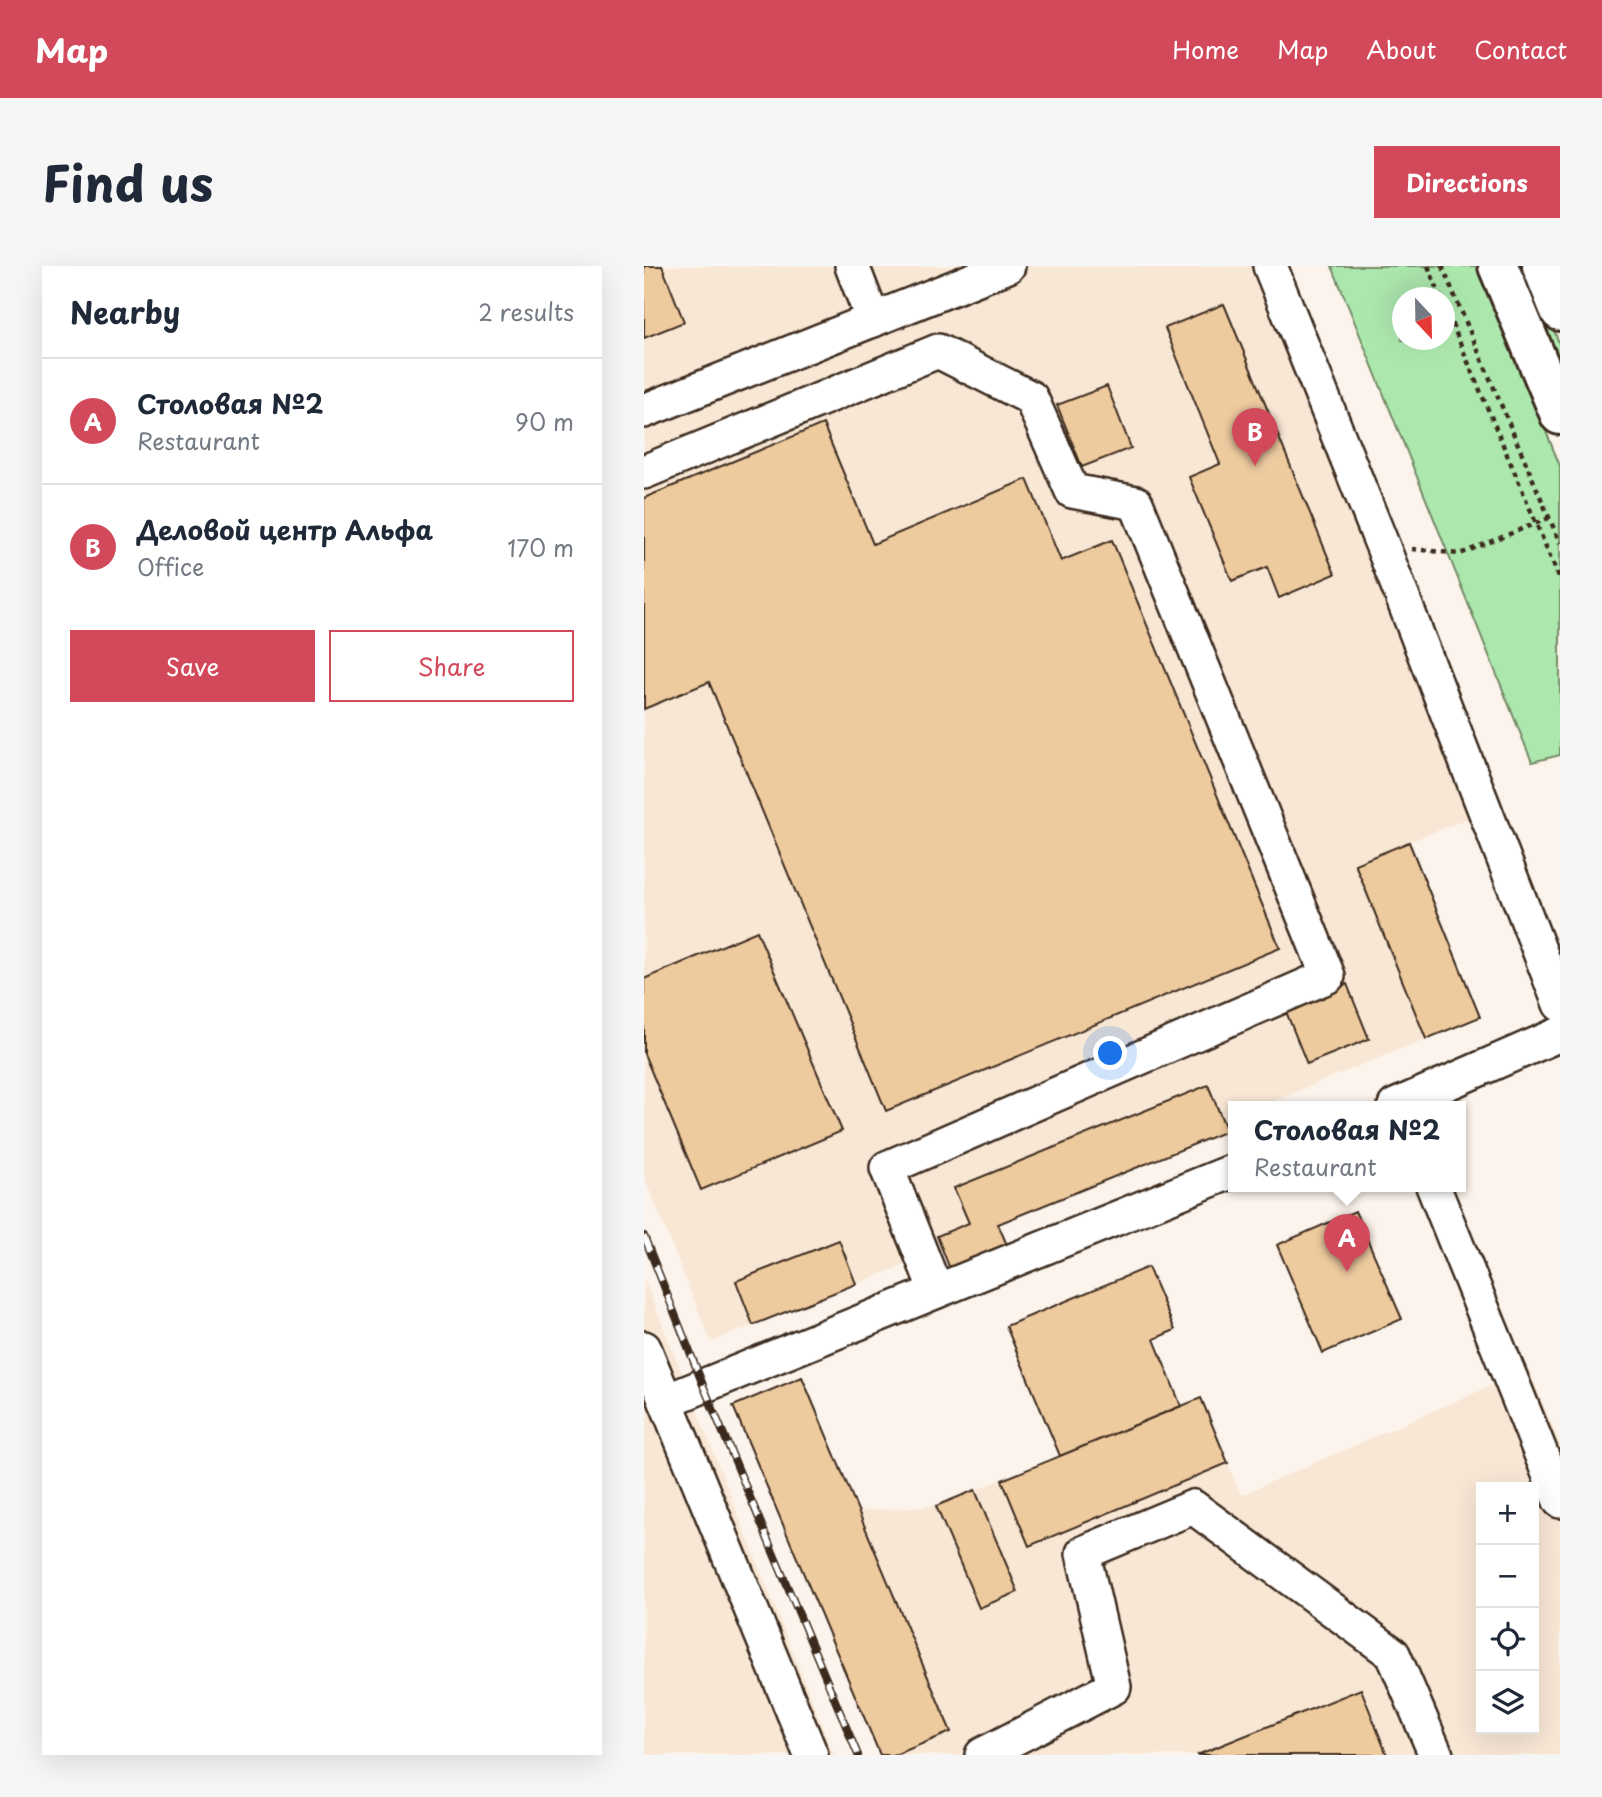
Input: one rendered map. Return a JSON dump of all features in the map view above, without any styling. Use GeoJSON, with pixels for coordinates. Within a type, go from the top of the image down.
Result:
{"type":"FeatureCollection","features":[{"type":"Feature","properties":{"kind":"main road"},"geometry":{"type":"LineString","coordinates":[[1498,266],[1560,415]]}},
{"type":"Feature","properties":{"kind":"main road"},"geometry":{"type":"LineString","coordinates":[[1542,266],[1560,311]]}},
{"type":"Feature","properties":{"kind":"lane"},"geometry":{"type":"LineString","coordinates":[[852,266],[873,320]]}},
{"type":"Feature","properties":{"kind":"lane"},"geometry":{"type":"LineString","coordinates":[[644,411],[1008,266]]}},
{"type":"Feature","properties":{"kind":"lane"},"geometry":{"type":"LineString","coordinates":[[1270,266],[1384,547],[1560,1004]]}},
{"type":"Feature","properties":{"kind":"lane"},"geometry":{"type":"LineString","coordinates":[[644,472],[938,351],[1031,398],[1072,491],[1136,503],[1328,976],[887,1168],[936,1291]]}},
{"type":"Feature","properties":{"kind":"lane"},"geometry":{"type":"LineString","coordinates":[[1408,1101],[1560,1034]]}},
{"type":"Feature","properties":{"kind":"lane"},"geometry":{"type":"LineString","coordinates":[[666,1401],[1228,1173]]}},
{"type":"Feature","properties":{"kind":"lane"},"geometry":{"type":"LineString","coordinates":[[1435,1192],[1560,1502]]}},
{"type":"Feature","properties":{"kind":"lane"},"geometry":{"type":"LineString","coordinates":[[644,1348],[811,1755]]}},
{"type":"Feature","properties":{"kind":"lane"},"geometry":{"type":"LineString","coordinates":[[982,1755],[1114,1687],[1083,1553],[1193,1507],[1393,1654],[1436,1755]]}},
{"type":"Feature","properties":{"kind":"path"},"geometry":{"type":"LineString","coordinates":[[1428,266],[1437,287]]}},
{"type":"Feature","properties":{"kind":"path"},"geometry":{"type":"LineString","coordinates":[[1442,266],[1560,543]]}},
{"type":"Feature","properties":{"kind":"path"},"geometry":{"type":"LineString","coordinates":[[1455,331],[1560,580]]}},
{"type":"Feature","properties":{"kind":"path"},"geometry":{"type":"LineString","coordinates":[[1384,547],[1460,554],[1549,518]]}},
{"type":"Feature","properties":{"kind":"shaded area"},"geometry":{"type":"Polygon","coordinates":[[[644,266],[1257,266],[1477,815],[1409,842],[1480,1017],[1273,1101],[1228,1101],[1228,1120],[1223,1122],[1227,1131],[999,1224],[1007,1246],[942,1250],[711,1342],[644,1177],[644,266]]]}},
{"type":"Feature","properties":{"kind":"shaded area"},"geometry":{"type":"Polygon","coordinates":[[[644,1278],[834,1755],[644,1755],[644,1278]]]}},
{"type":"Feature","properties":{"kind":"shaded area"},"geometry":{"type":"Polygon","coordinates":[[[1529,1369],[1560,1445],[1560,1755],[880,1755],[733,1406],[802,1377],[858,1511],[936,1506],[1201,1398],[1241,1495],[1529,1369]]]}},
{"type":"Feature","properties":{"kind":"green space"},"geometry":{"type":"Polygon","coordinates":[[[1332,266],[1479,266],[1560,466],[1560,755],[1532,762],[1332,266]]]}},
{"type":"Feature","properties":{"kind":"green space"},"geometry":{"type":"Polygon","coordinates":[[[1512,266],[1527,266],[1560,345],[1560,382],[1512,266]]]}},
{"type":"Feature","properties":{"kind":"building"},"geometry":{"type":"Polygon","coordinates":[[[644,266],[662,266],[684,322],[644,338],[644,266]]]}},
{"type":"Feature","properties":{"kind":"building"},"geometry":{"type":"Polygon","coordinates":[[[1224,304],[1335,574],[1279,598],[1267,567],[1232,581],[1189,477],[1220,464],[1165,328],[1224,304]]]}},
{"type":"Feature","properties":{"kind":"building"},"geometry":{"type":"Polygon","coordinates":[[[1107,386],[1131,448],[1082,467],[1057,405],[1107,386]]]}},
{"type":"Feature","properties":{"kind":"building"},"geometry":{"type":"Polygon","coordinates":[[[823,424],[873,544],[1027,479],[1061,561],[1112,540],[1280,948],[886,1111],[709,682],[644,709],[644,498],[823,424]]]}},
{"type":"Feature","properties":{"kind":"building"},"geometry":{"type":"Polygon","coordinates":[[[1409,842],[1480,1017],[1426,1039],[1355,864],[1409,842]]]}},
{"type":"Feature","properties":{"kind":"building"},"geometry":{"type":"Polygon","coordinates":[[[757,931],[842,1131],[701,1190],[644,1054],[644,979],[757,931]]]}},
{"type":"Feature","properties":{"kind":"building"},"geometry":{"type":"Polygon","coordinates":[[[1347,984],[1369,1039],[1307,1064],[1285,1009],[1347,984]]]}},
{"type":"Feature","properties":{"kind":"building"},"geometry":{"type":"Polygon","coordinates":[[[1208,1085],[1227,1131],[998,1224],[1007,1245],[950,1269],[937,1236],[969,1223],[954,1188],[1208,1085]]]}},
{"type":"Feature","properties":{"kind":"building"},"geometry":{"type":"Polygon","coordinates":[[[1355,1211],[1402,1319],[1323,1353],[1277,1245],[1355,1211]]]}},
{"type":"Feature","properties":{"kind":"building"},"geometry":{"type":"Polygon","coordinates":[[[839,1240],[856,1284],[753,1325],[736,1281],[839,1240]]]}},
{"type":"Feature","properties":{"kind":"building"},"geometry":{"type":"Polygon","coordinates":[[[1148,1267],[1175,1330],[1154,1339],[1181,1406],[1060,1456],[1006,1326],[1148,1267]]]}},
{"type":"Feature","properties":{"kind":"building"},"geometry":{"type":"Polygon","coordinates":[[[802,1377],[951,1732],[895,1755],[880,1755],[733,1406],[802,1377]]]}},
{"type":"Feature","properties":{"kind":"building"},"geometry":{"type":"Polygon","coordinates":[[[1201,1398],[1228,1463],[1029,1546],[1002,1480],[1201,1398]]]}},
{"type":"Feature","properties":{"kind":"building"},"geometry":{"type":"Polygon","coordinates":[[[975,1490],[1018,1592],[979,1608],[936,1506],[975,1490]]]}},
{"type":"Feature","properties":{"kind":"building"},"geometry":{"type":"Polygon","coordinates":[[[1361,1689],[1387,1755],[1197,1755],[1361,1689]]]}},
{"type":"Feature","properties":{"kind":"railway"},"geometry":{"type":"LineString","coordinates":[[644,1236],[703,1385],[858,1755]]}},
{"type":"Feature","properties":{"kind":"place","name":"Деловой центр Альфа"},"geometry":{"type":"Point","coordinates":[1255,466]}},
{"type":"Feature","properties":{"kind":"place","name":"Столовая №2"},"geometry":{"type":"Point","coordinates":[1347,1272]}}]}
